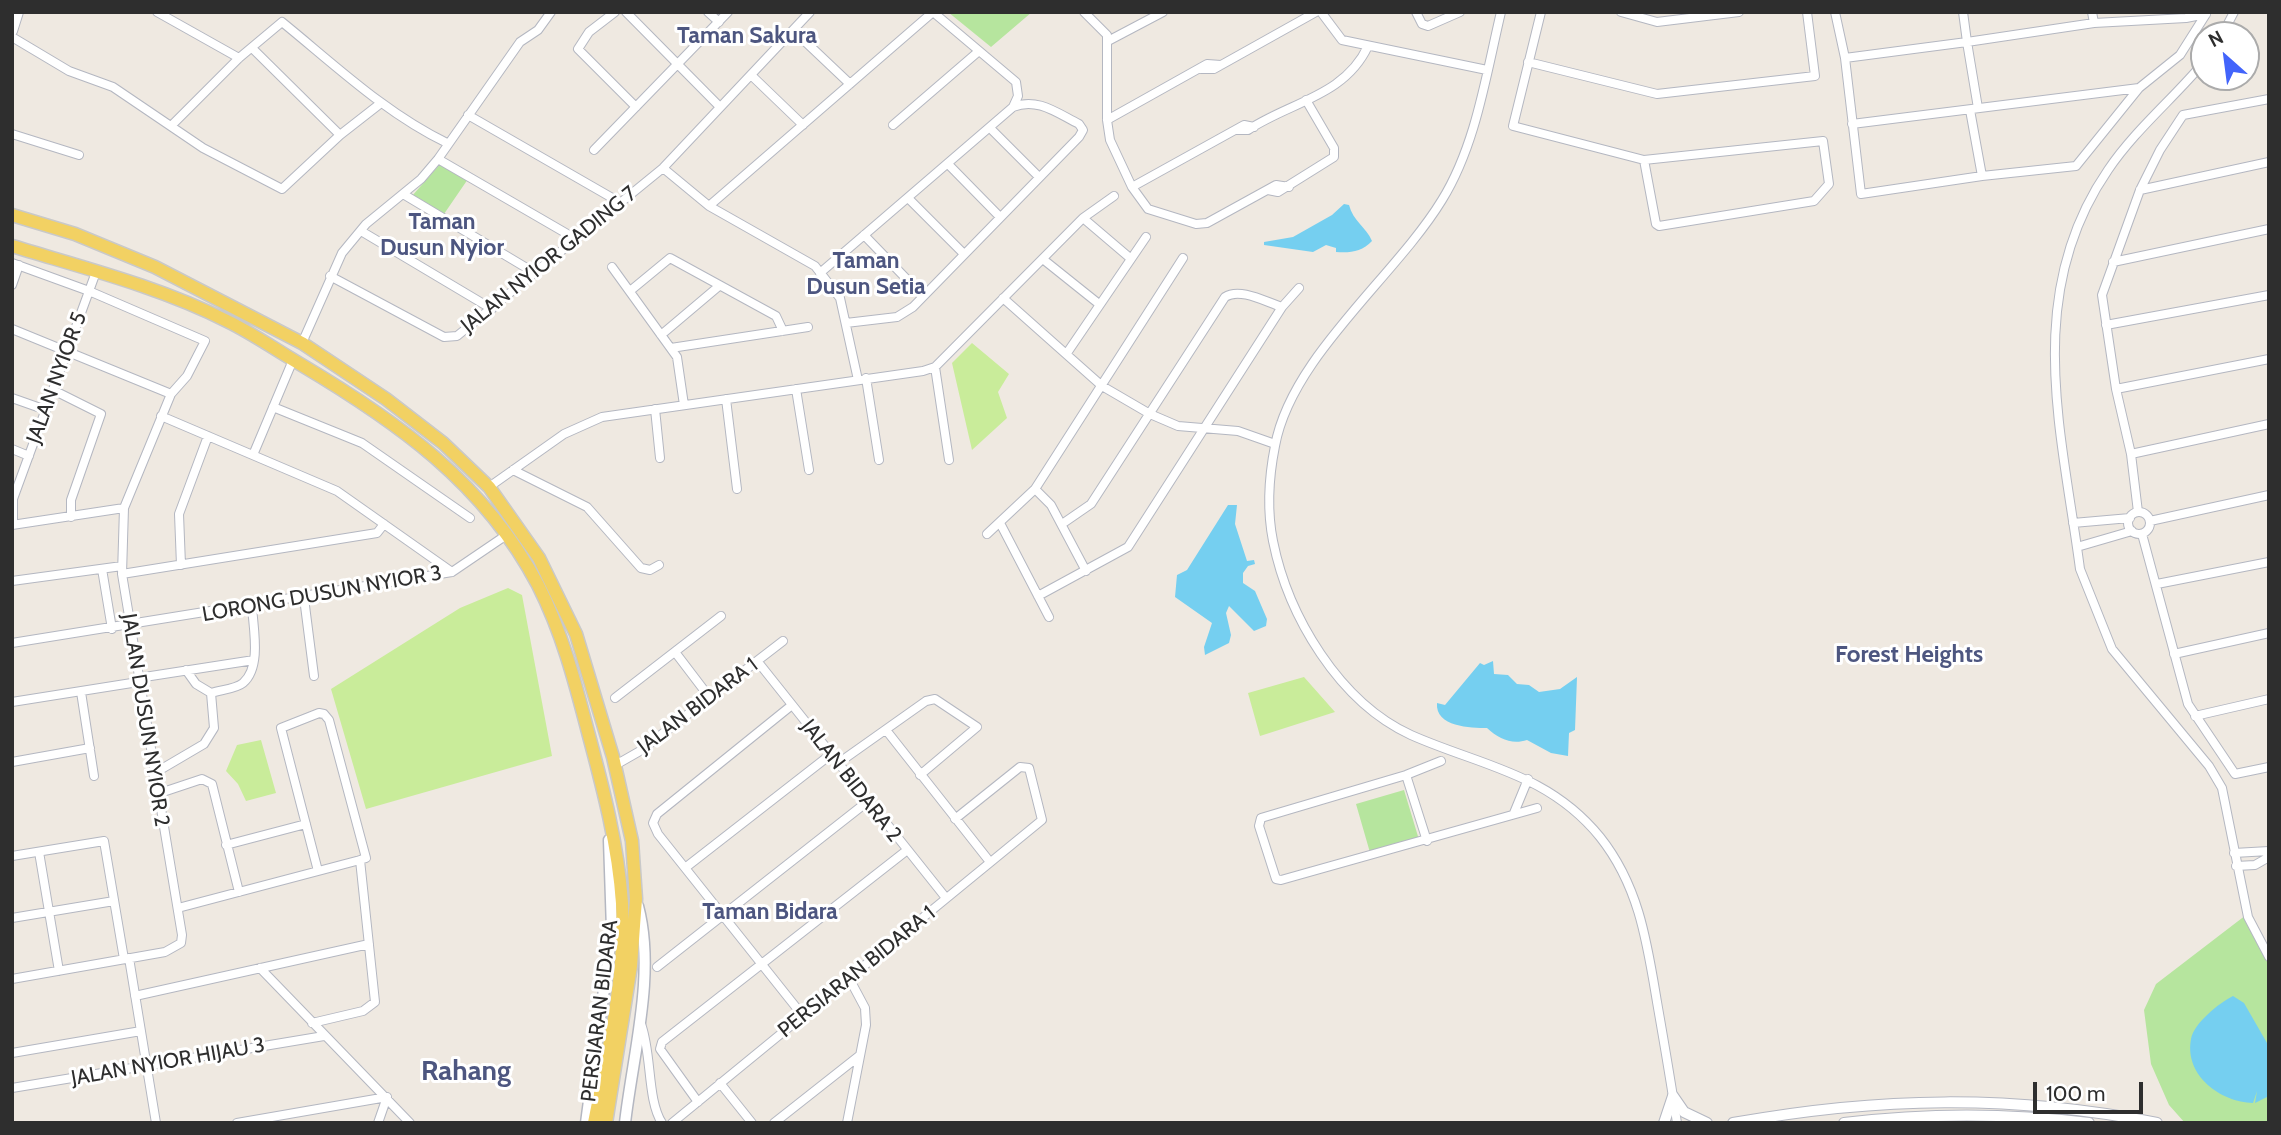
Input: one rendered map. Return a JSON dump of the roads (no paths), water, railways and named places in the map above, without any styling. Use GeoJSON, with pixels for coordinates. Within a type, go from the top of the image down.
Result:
{"type":"FeatureCollection","features":[{"type":"Feature","properties":{"kind":"main road"},"geometry":{"type":"LineString","coordinates":[[12,215],[75,234],[155,267],[302,343],[386,399],[443,443],[489,487],[539,558],[576,634],[613,757],[632,841],[636,900],[631,966],[606,1123]]}},
{"type":"Feature","properties":{"kind":"main road","name":"PERSIARAN BIDARA"},"geometry":{"type":"LineString","coordinates":[[12,246],[141,286],[227,320],[378,411],[439,460],[483,506],[537,583],[555,622],[573,675],[608,816],[618,870],[621,939],[617,988],[594,1123]]}},
{"type":"Feature","properties":{"kind":"main road","name":"PERSIARAN BIDARA"},"geometry":{"type":"LineString","coordinates":[[586,1123],[612,930],[608,816]]}},
{"type":"Feature","properties":{"kind":"main road","name":"PERSIARAN BIDARA"},"geometry":{"type":"LineString","coordinates":[[625,1123],[639,1020],[644,930],[636,900]]}},
{"type":"Feature","properties":{"kind":"street"},"geometry":{"type":"LineString","coordinates":[[12,31],[18,12]]}},
{"type":"Feature","properties":{"kind":"street"},"geometry":{"type":"LineString","coordinates":[[157,12],[239,58]]}},
{"type":"Feature","properties":{"kind":"street"},"geometry":{"type":"LineString","coordinates":[[302,343],[342,253],[361,231],[438,159],[520,42],[538,30],[551,12]]}},
{"type":"Feature","properties":{"kind":"street"},"geometry":{"type":"LineString","coordinates":[[615,12],[589,32],[578,49],[636,107]]}},
{"type":"Feature","properties":{"kind":"street"},"geometry":{"type":"LineString","coordinates":[[626,12],[720,107]]}},
{"type":"Feature","properties":{"kind":"street"},"geometry":{"type":"LineString","coordinates":[[708,12],[719,22]]}},
{"type":"Feature","properties":{"kind":"street"},"geometry":{"type":"LineString","coordinates":[[594,150],[728,12]]}},
{"type":"Feature","properties":{"kind":"street","name":"JALAN NYIOR GADING 7"},"geometry":{"type":"LineString","coordinates":[[330,276],[450,338],[457,336],[663,168],[810,12]]}},
{"type":"Feature","properties":{"kind":"street"},"geometry":{"type":"LineString","coordinates":[[709,206],[933,12],[1016,82],[1019,89],[1013,107]]}},
{"type":"Feature","properties":{"kind":"street"},"geometry":{"type":"LineString","coordinates":[[1084,12],[1103,29],[1108,41],[1107,120],[1114,153],[1142,203],[1155,213],[1207,223],[1276,185],[1289,187],[1334,157],[1334,148],[1306,100]]}},
{"type":"Feature","properties":{"kind":"street"},"geometry":{"type":"LineString","coordinates":[[1108,41],[1163,12]]}},
{"type":"Feature","properties":{"kind":"street"},"geometry":{"type":"LineString","coordinates":[[1107,120],[1206,64],[1222,65],[1319,12],[1342,40],[1487,70]]}},
{"type":"Feature","properties":{"kind":"street"},"geometry":{"type":"LineString","coordinates":[[1416,12],[1422,24],[1428,26],[1460,12]]}},
{"type":"Feature","properties":{"kind":"street"},"geometry":{"type":"LineString","coordinates":[[1501,12],[1469,141],[1442,200],[1311,368],[1282,420],[1275,444],[1271,478],[1273,538],[1287,587],[1318,649],[1346,685],[1391,723],[1409,734],[1528,779],[1564,802],[1584,820],[1614,856],[1628,881],[1645,930],[1677,1123]]}},
{"type":"Feature","properties":{"kind":"street"},"geometry":{"type":"LineString","coordinates":[[1541,12],[1513,126],[1644,160],[1823,141],[1829,184],[1814,201],[1659,226],[1644,160]]}},
{"type":"Feature","properties":{"kind":"street"},"geometry":{"type":"LineString","coordinates":[[1621,12],[1657,22],[1739,12]]}},
{"type":"Feature","properties":{"kind":"street"},"geometry":{"type":"LineString","coordinates":[[1528,62],[1657,94],[1815,76],[1807,12]]}},
{"type":"Feature","properties":{"kind":"street"},"geometry":{"type":"LineString","coordinates":[[1835,12],[1844,58],[1861,194],[1982,176],[2076,166],[2139,88],[2180,55],[2205,13]]}},
{"type":"Feature","properties":{"kind":"street"},"geometry":{"type":"LineString","coordinates":[[1963,12],[1982,176]]}},
{"type":"Feature","properties":{"kind":"street"},"geometry":{"type":"LineString","coordinates":[[2092,12],[2094,23]]}},
{"type":"Feature","properties":{"kind":"street"},"geometry":{"type":"LineString","coordinates":[[1844,58],[2094,23],[2186,18],[2205,13]]}},
{"type":"Feature","properties":{"kind":"street"},"geometry":{"type":"LineString","coordinates":[[171,126],[239,58],[282,22],[381,103],[418,129],[447,143]]}},
{"type":"Feature","properties":{"kind":"street"},"geometry":{"type":"LineString","coordinates":[[793,30],[850,84]]}},
{"type":"Feature","properties":{"kind":"street"},"geometry":{"type":"LineString","coordinates":[[12,37],[69,71],[113,88],[203,148],[282,190],[340,135],[381,103]]}},
{"type":"Feature","properties":{"kind":"street"},"geometry":{"type":"LineString","coordinates":[[1132,187],[1237,131],[1254,127],[1306,100],[1353,71],[1368,46]]}},
{"type":"Feature","properties":{"kind":"street"},"geometry":{"type":"LineString","coordinates":[[252,48],[340,135]]}},
{"type":"Feature","properties":{"kind":"street"},"geometry":{"type":"LineString","coordinates":[[893,125],[979,51]]}},
{"type":"Feature","properties":{"kind":"street"},"geometry":{"type":"LineString","coordinates":[[751,75],[803,124]]}},
{"type":"Feature","properties":{"kind":"street"},"geometry":{"type":"LineString","coordinates":[[2190,77],[2131,140],[2108,169],[2091,197],[2071,249],[2058,306],[2052,359],[2054,394],[2077,547],[2088,594],[2112,649],[2209,766],[2222,788],[2248,917],[2269,957]]}},
{"type":"Feature","properties":{"kind":"street"},"geometry":{"type":"LineString","coordinates":[[1852,124],[2139,88]]}},
{"type":"Feature","properties":{"kind":"street"},"geometry":{"type":"LineString","coordinates":[[2138,512],[2131,454],[2116,389],[2102,295],[2140,190],[2160,150],[2183,115],[2269,99]]}},
{"type":"Feature","properties":{"kind":"street"},"geometry":{"type":"LineString","coordinates":[[820,273],[1013,107],[1037,103],[1079,124],[1083,130],[923,296],[897,317],[846,323]]}},
{"type":"Feature","properties":{"kind":"street"},"geometry":{"type":"LineString","coordinates":[[468,115],[621,203]]}},
{"type":"Feature","properties":{"kind":"street"},"geometry":{"type":"LineString","coordinates":[[990,128],[1039,177]]}},
{"type":"Feature","properties":{"kind":"street"},"geometry":{"type":"LineString","coordinates":[[12,134],[79,155]]}},
{"type":"Feature","properties":{"kind":"street"},"geometry":{"type":"LineString","coordinates":[[438,159],[576,239]]}},
{"type":"Feature","properties":{"kind":"street"},"geometry":{"type":"LineString","coordinates":[[2140,190],[2269,162]]}},
{"type":"Feature","properties":{"kind":"street"},"geometry":{"type":"LineString","coordinates":[[948,164],[1000,217]]}},
{"type":"Feature","properties":{"kind":"street"},"geometry":{"type":"LineString","coordinates":[[663,168],[709,206],[815,266],[840,298],[862,379],[879,460]]}},
{"type":"Feature","properties":{"kind":"street"},"geometry":{"type":"LineString","coordinates":[[403,194],[535,273]]}},
{"type":"Feature","properties":{"kind":"street"},"geometry":{"type":"LineString","coordinates":[[489,487],[564,435],[602,417],[935,367],[1083,218],[1114,196]]}},
{"type":"Feature","properties":{"kind":"street"},"geometry":{"type":"LineString","coordinates":[[908,198],[964,254]]}},
{"type":"Feature","properties":{"kind":"street"},"geometry":{"type":"LineString","coordinates":[[1083,218],[1130,258]]}},
{"type":"Feature","properties":{"kind":"street"},"geometry":{"type":"LineString","coordinates":[[2113,262],[2269,229]]}},
{"type":"Feature","properties":{"kind":"street"},"geometry":{"type":"LineString","coordinates":[[361,231],[492,309]]}},
{"type":"Feature","properties":{"kind":"street"},"geometry":{"type":"LineString","coordinates":[[864,235],[923,296]]}},
{"type":"Feature","properties":{"kind":"street"},"geometry":{"type":"LineString","coordinates":[[1066,354],[1146,237]]}},
{"type":"Feature","properties":{"kind":"street"},"geometry":{"type":"LineString","coordinates":[[630,292],[670,258],[776,316],[783,331]]}},
{"type":"Feature","properties":{"kind":"street"},"geometry":{"type":"LineString","coordinates":[[987,534],[1035,489],[1183,258]]}},
{"type":"Feature","properties":{"kind":"street"},"geometry":{"type":"LineString","coordinates":[[1044,260],[1099,304]]}},
{"type":"Feature","properties":{"kind":"street"},"geometry":{"type":"LineString","coordinates":[[12,285],[16,264],[89,290]]}},
{"type":"Feature","properties":{"kind":"street"},"geometry":{"type":"LineString","coordinates":[[612,267],[677,357],[684,405]]}},
{"type":"Feature","properties":{"kind":"street","name":"JALAN NYIOR 5"},"geometry":{"type":"LineString","coordinates":[[13,525],[13,499],[96,272]]}},
{"type":"Feature","properties":{"kind":"street"},"geometry":{"type":"LineString","coordinates":[[661,335],[719,286]]}},
{"type":"Feature","properties":{"kind":"street"},"geometry":{"type":"LineString","coordinates":[[1038,596],[1128,547],[1282,307],[1299,288]]}},
{"type":"Feature","properties":{"kind":"street","name":"JALAN DUSUN NYIOR 2"},"geometry":{"type":"LineString","coordinates":[[12,979],[165,952],[181,943],[178,908],[129,626],[122,570],[124,508],[160,416],[171,394],[187,376],[205,341],[89,290]]}},
{"type":"Feature","properties":{"kind":"street"},"geometry":{"type":"LineString","coordinates":[[1062,524],[1091,504],[1225,297],[1242,294],[1282,307]]}},
{"type":"Feature","properties":{"kind":"street"},"geometry":{"type":"LineString","coordinates":[[2106,325],[2269,295]]}},
{"type":"Feature","properties":{"kind":"street"},"geometry":{"type":"LineString","coordinates":[[1003,298],[1102,386],[1150,414],[1178,426],[1238,431],[1275,444]]}},
{"type":"Feature","properties":{"kind":"street"},"geometry":{"type":"LineString","coordinates":[[671,348],[808,327]]}},
{"type":"Feature","properties":{"kind":"street"},"geometry":{"type":"LineString","coordinates":[[12,329],[171,394]]}},
{"type":"Feature","properties":{"kind":"street"},"geometry":{"type":"LineString","coordinates":[[2116,389],[2269,359]]}},
{"type":"Feature","properties":{"kind":"street"},"geometry":{"type":"LineString","coordinates":[[253,455],[293,360]]}},
{"type":"Feature","properties":{"kind":"street"},"geometry":{"type":"LineString","coordinates":[[935,367],[949,460]]}},
{"type":"Feature","properties":{"kind":"street"},"geometry":{"type":"LineString","coordinates":[[796,389],[809,470]]}},
{"type":"Feature","properties":{"kind":"street"},"geometry":{"type":"LineString","coordinates":[[53,390],[97,409],[101,414],[71,500],[71,517]]}},
{"type":"Feature","properties":{"kind":"street"},"geometry":{"type":"LineString","coordinates":[[12,398],[46,410]]}},
{"type":"Feature","properties":{"kind":"street"},"geometry":{"type":"LineString","coordinates":[[726,399],[737,489]]}},
{"type":"Feature","properties":{"kind":"street"},"geometry":{"type":"LineString","coordinates":[[273,407],[362,443],[470,517]]}},
{"type":"Feature","properties":{"kind":"street"},"geometry":{"type":"LineString","coordinates":[[655,409],[660,458]]}},
{"type":"Feature","properties":{"kind":"street"},"geometry":{"type":"LineString","coordinates":[[160,416],[337,491],[452,572]]}},
{"type":"Feature","properties":{"kind":"street"},"geometry":{"type":"LineString","coordinates":[[2131,454],[2269,424]]}},
{"type":"Feature","properties":{"kind":"street"},"geometry":{"type":"LineString","coordinates":[[181,565],[179,514],[208,436]]}},
{"type":"Feature","properties":{"kind":"street"},"geometry":{"type":"LineString","coordinates":[[12,449],[29,456]]}},
{"type":"Feature","properties":{"kind":"street"},"geometry":{"type":"LineString","coordinates":[[513,470],[587,507],[641,568],[650,570],[659,565]]}},
{"type":"Feature","properties":{"kind":"street"},"geometry":{"type":"LineString","coordinates":[[1035,489],[1051,505],[1086,571]]}},
{"type":"Feature","properties":{"kind":"street"},"geometry":{"type":"LineString","coordinates":[[2150,522],[2269,495]]}},
{"type":"Feature","properties":{"kind":"street"},"geometry":{"type":"LineString","coordinates":[[13,525],[124,508]]}},
{"type":"Feature","properties":{"kind":"street"},"geometry":{"type":"LineString","coordinates":[[2073,523],[2130,518],[2138,512]]}},
{"type":"Feature","properties":{"kind":"street"},"geometry":{"type":"LineString","coordinates":[[2138,512],[2145,514],[2150,522],[2149,528],[2142,534]]}},
{"type":"Feature","properties":{"kind":"street"},"geometry":{"type":"LineString","coordinates":[[2130,518],[2132,531]]}},
{"type":"Feature","properties":{"kind":"street"},"geometry":{"type":"LineString","coordinates":[[1000,523],[1049,617]]}},
{"type":"Feature","properties":{"kind":"street"},"geometry":{"type":"LineString","coordinates":[[12,581],[102,569],[181,565],[377,533],[384,524]]}},
{"type":"Feature","properties":{"kind":"street"},"geometry":{"type":"LineString","coordinates":[[2077,547],[2132,531],[2142,534]]}},
{"type":"Feature","properties":{"kind":"street"},"geometry":{"type":"LineString","coordinates":[[2142,534],[2188,704],[2194,716],[2235,774],[2269,767]]}},
{"type":"Feature","properties":{"kind":"street","name":"LORONG DUSUN NYIOR 3"},"geometry":{"type":"LineString","coordinates":[[12,643],[452,572],[505,536]]}},
{"type":"Feature","properties":{"kind":"street"},"geometry":{"type":"LineString","coordinates":[[2157,584],[2269,562]]}},
{"type":"Feature","properties":{"kind":"street"},"geometry":{"type":"LineString","coordinates":[[102,569],[112,628]]}},
{"type":"Feature","properties":{"kind":"street"},"geometry":{"type":"LineString","coordinates":[[304,598],[314,676]]}},
{"type":"Feature","properties":{"kind":"street"},"geometry":{"type":"LineString","coordinates":[[186,670],[196,684],[211,693],[242,684],[254,660],[252,606]]}},
{"type":"Feature","properties":{"kind":"street"},"geometry":{"type":"LineString","coordinates":[[615,698],[721,616]]}},
{"type":"Feature","properties":{"kind":"street"},"geometry":{"type":"LineString","coordinates":[[2174,654],[2269,633]]}},
{"type":"Feature","properties":{"kind":"street","name":"JALAN BIDARA 1"},"geometry":{"type":"LineString","coordinates":[[613,757],[619,763],[629,758],[783,641]]}},
{"type":"Feature","properties":{"kind":"street"},"geometry":{"type":"LineString","coordinates":[[675,652],[710,698]]}},
{"type":"Feature","properties":{"kind":"street"},"geometry":{"type":"LineString","coordinates":[[12,702],[254,660]]}},
{"type":"Feature","properties":{"kind":"street","name":"JALAN BIDARA 2"},"geometry":{"type":"LineString","coordinates":[[758,662],[946,898]]}},
{"type":"Feature","properties":{"kind":"street"},"geometry":{"type":"LineString","coordinates":[[81,692],[94,776]]}},
{"type":"Feature","properties":{"kind":"street"},"geometry":{"type":"LineString","coordinates":[[153,774],[204,744],[214,727],[211,693]]}},
{"type":"Feature","properties":{"kind":"street"},"geometry":{"type":"LineString","coordinates":[[837,764],[930,699],[977,727],[920,775]]}},
{"type":"Feature","properties":{"kind":"street"},"geometry":{"type":"LineString","coordinates":[[2194,716],[2269,699]]}},
{"type":"Feature","properties":{"kind":"street"},"geometry":{"type":"LineString","coordinates":[[792,705],[657,814],[653,823],[685,868],[803,1016]]}},
{"type":"Feature","properties":{"kind":"street"},"geometry":{"type":"LineString","coordinates":[[312,1023],[363,1011],[373,1005],[363,859],[329,720],[319,713],[281,728],[318,871]]}},
{"type":"Feature","properties":{"kind":"street"},"geometry":{"type":"LineString","coordinates":[[886,730],[990,862]]}},
{"type":"Feature","properties":{"kind":"street"},"geometry":{"type":"LineString","coordinates":[[12,762],[90,748]]}},
{"type":"Feature","properties":{"kind":"street"},"geometry":{"type":"LineString","coordinates":[[685,868],[830,755]]}},
{"type":"Feature","properties":{"kind":"street"},"geometry":{"type":"LineString","coordinates":[[1441,761],[1406,775],[1261,818],[1259,827],[1275,878],[1281,880],[1427,841],[1537,808]]}},
{"type":"Feature","properties":{"kind":"street","name":"PERSIARAN BIDARA 1"},"geometry":{"type":"LineString","coordinates":[[673,1122],[1042,820],[1029,768],[1024,766],[955,819]]}},
{"type":"Feature","properties":{"kind":"street"},"geometry":{"type":"LineString","coordinates":[[1406,775],[1427,841]]}},
{"type":"Feature","properties":{"kind":"street"},"geometry":{"type":"LineString","coordinates":[[157,794],[202,779],[209,780],[239,892]]}},
{"type":"Feature","properties":{"kind":"street"},"geometry":{"type":"LineString","coordinates":[[1514,813],[1528,779]]}},
{"type":"Feature","properties":{"kind":"street"},"geometry":{"type":"LineString","coordinates":[[657,967],[867,802]]}},
{"type":"Feature","properties":{"kind":"street"},"geometry":{"type":"LineString","coordinates":[[226,845],[306,824]]}},
{"type":"Feature","properties":{"kind":"street"},"geometry":{"type":"LineString","coordinates":[[12,856],[104,841],[135,996],[156,1123]]}},
{"type":"Feature","properties":{"kind":"street"},"geometry":{"type":"LineString","coordinates":[[698,1102],[664,1059],[660,1049],[662,1042],[906,851]]}},
{"type":"Feature","properties":{"kind":"street"},"geometry":{"type":"LineString","coordinates":[[39,852],[59,971]]}},
{"type":"Feature","properties":{"kind":"street"},"geometry":{"type":"LineString","coordinates":[[2234,853],[2269,852]]}},
{"type":"Feature","properties":{"kind":"street"},"geometry":{"type":"LineString","coordinates":[[2236,866],[2255,864],[2269,857]]}},
{"type":"Feature","properties":{"kind":"street"},"geometry":{"type":"LineString","coordinates":[[178,908],[363,859]]}},
{"type":"Feature","properties":{"kind":"street"},"geometry":{"type":"LineString","coordinates":[[12,918],[114,901]]}},
{"type":"Feature","properties":{"kind":"street"},"geometry":{"type":"LineString","coordinates":[[135,996],[369,944]]}},
{"type":"Feature","properties":{"kind":"street"},"geometry":{"type":"LineString","coordinates":[[260,968],[411,1123]]}},
{"type":"Feature","properties":{"kind":"street"},"geometry":{"type":"LineString","coordinates":[[847,1123],[866,1025],[865,1008],[849,978]]}},
{"type":"Feature","properties":{"kind":"street"},"geometry":{"type":"LineString","coordinates":[[639,1020],[649,1048],[655,1108],[662,1123]]}},
{"type":"Feature","properties":{"kind":"street"},"geometry":{"type":"LineString","coordinates":[[12,1053],[141,1031]]}},
{"type":"Feature","properties":{"kind":"street","name":"JALAN NYIOR HIJAU 3"},"geometry":{"type":"LineString","coordinates":[[12,1088],[324,1035]]}},
{"type":"Feature","properties":{"kind":"street"},"geometry":{"type":"LineString","coordinates":[[633,1058],[642,1053],[651,1062]]}},
{"type":"Feature","properties":{"kind":"street"},"geometry":{"type":"LineString","coordinates":[[774,1123],[859,1056]]}},
{"type":"Feature","properties":{"kind":"street"},"geometry":{"type":"LineString","coordinates":[[720,1083],[752,1123]]}},
{"type":"Feature","properties":{"kind":"street"},"geometry":{"type":"LineString","coordinates":[[1664,1123],[1673,1096]]}},
{"type":"Feature","properties":{"kind":"street"},"geometry":{"type":"LineString","coordinates":[[1673,1096],[1684,1112],[1707,1123]]}},
{"type":"Feature","properties":{"kind":"street"},"geometry":{"type":"LineString","coordinates":[[237,1123],[387,1097]]}},
{"type":"Feature","properties":{"kind":"street"},"geometry":{"type":"LineString","coordinates":[[378,1123],[387,1097]]}},
{"type":"Feature","properties":{"kind":"street"},"geometry":{"type":"LineString","coordinates":[[1733,1123],[1807,1109],[1895,1102],[2027,1103],[2157,1123]]}},
{"type":"Feature","properties":{"kind":"street"},"geometry":{"type":"LineString","coordinates":[[302,1123],[305,1111]]}},
{"type":"Feature","properties":{"kind":"street"},"geometry":{"type":"LineString","coordinates":[[1844,1123],[1912,1116],[2014,1116],[2089,1123]]}},
{"type":"Feature","properties":{"kind":"water"},"geometry":{"type":"Polygon","coordinates":[[[1344,204],[1349,205],[1372,241],[1364,248],[1351,252],[1336,252],[1336,248],[1326,245],[1313,252],[1264,245],[1264,242],[1293,237],[1332,215],[1344,204]]]}},
{"type":"Feature","properties":{"kind":"water"},"geometry":{"type":"Polygon","coordinates":[[[1228,505],[1237,505],[1235,524],[1247,561],[1254,560],[1255,564],[1248,566],[1243,573],[1243,583],[1255,591],[1267,619],[1266,626],[1254,631],[1229,606],[1226,613],[1231,635],[1229,643],[1205,655],[1204,647],[1212,623],[1175,597],[1177,575],[1187,570],[1228,505]]]}},
{"type":"Feature","properties":{"kind":"water"},"geometry":{"type":"Polygon","coordinates":[[[1493,661],[1494,674],[1508,675],[1517,684],[1529,685],[1539,692],[1560,689],[1577,677],[1575,730],[1569,733],[1568,756],[1551,753],[1527,740],[1506,740],[1487,728],[1455,724],[1442,717],[1437,703],[1445,705],[1480,663],[1484,665],[1493,661]]]}},
{"type":"Feature","properties":{"kind":"water"},"geometry":{"type":"Polygon","coordinates":[[[2233,996],[2244,1003],[2267,1043],[2269,1096],[2255,1103],[2257,1091],[2253,1103],[2229,1098],[2217,1092],[2199,1075],[2190,1052],[2193,1033],[2202,1020],[2214,1008],[2233,996]]]}},
{"type":"Feature","properties":{"kind":"district","name":"Taman Sakura"},"geometry":{"type":"Point","coordinates":[747,36]}},
{"type":"Feature","properties":{"kind":"district","name":"Taman Dusun Nyior"},"geometry":{"type":"Point","coordinates":[442,235]}},
{"type":"Feature","properties":{"kind":"district","name":"Taman Dusun Setia"},"geometry":{"type":"Point","coordinates":[866,274]}},
{"type":"Feature","properties":{"kind":"district","name":"Forest Heights"},"geometry":{"type":"Point","coordinates":[1909,655]}},
{"type":"Feature","properties":{"kind":"district","name":"Taman Bidara"},"geometry":{"type":"Point","coordinates":[770,912]}},
{"type":"Feature","properties":{"kind":"district","name":"Rahang"},"geometry":{"type":"Point","coordinates":[466,1072]}}]}
